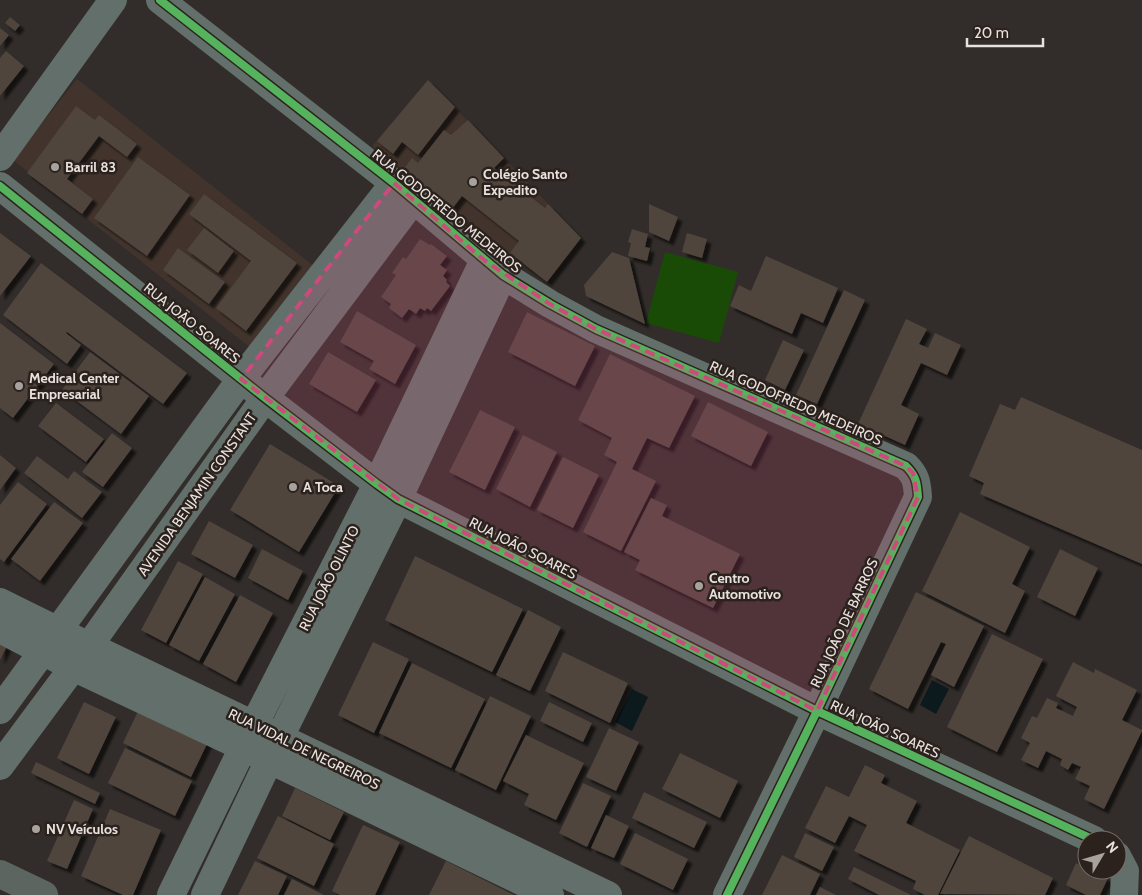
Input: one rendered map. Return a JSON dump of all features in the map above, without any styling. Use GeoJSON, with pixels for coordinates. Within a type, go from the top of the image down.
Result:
{"type":"FeatureCollection","features":[{"type":"Feature","properties":{"kind":"main road"},"geometry":{"type":"LineString","coordinates":[[0,874],[44,895]]}},
{"type":"Feature","properties":{"kind":"street"},"geometry":{"type":"LineString","coordinates":[[0,157],[113,0]]}},
{"type":"Feature","properties":{"kind":"street","name":"RUA GODOFREDO MEDEIROS"},"geometry":{"type":"LineString","coordinates":[[160,0],[404,191],[494,267],[550,304],[596,329],[906,466],[913,474],[917,484],[918,497]]}},
{"type":"Feature","properties":{"kind":"street","name":"RUA JOÃO SOARES"},"geometry":{"type":"LineString","coordinates":[[0,186],[265,398],[387,491],[817,711],[1077,832]]}},
{"type":"Feature","properties":{"kind":"street"},"geometry":{"type":"LineString","coordinates":[[0,710],[242,379],[404,191]]}},
{"type":"Feature","properties":{"kind":"street","name":"AVENIDA BENJAMIN CONSTANT"},"geometry":{"type":"LineString","coordinates":[[0,766],[89,646],[265,398],[404,191]]}},
{"type":"Feature","properties":{"kind":"street","name":"RUA JOÃO OLINTO"},"geometry":{"type":"LineString","coordinates":[[205,895],[275,748],[387,491],[494,267]]}},
{"type":"Feature","properties":{"kind":"street","name":"RUA JOÃO OLINTO"},"geometry":{"type":"LineString","coordinates":[[171,895],[249,736],[387,491]]}},
{"type":"Feature","properties":{"kind":"street","name":"RUA JOÃO DE BARROS"},"geometry":{"type":"LineString","coordinates":[[727,895],[817,711],[918,497]]}},
{"type":"Feature","properties":{"kind":"street","name":"RUA VIDAL DE NEGREIROS"},"geometry":{"type":"LineString","coordinates":[[0,602],[51,641],[73,668],[249,736],[608,895]]}},
{"type":"Feature","properties":{"kind":"street","name":"RUA VIDAL DE NEGREIROS"},"geometry":{"type":"LineString","coordinates":[[0,629],[51,641],[89,646],[249,736]]}},
{"type":"Feature","properties":{"kind":"street","name":"RUA VIDAL DE NEGREIROS"},"geometry":{"type":"LineString","coordinates":[[275,748],[550,895]]}},
{"type":"Feature","properties":{"kind":"street"},"geometry":{"type":"LineString","coordinates":[[1124,895],[1125,880]]}},
{"type":"Feature","properties":{"kind":"highlighted area"},"geometry":{"type":"Polygon","coordinates":[[[394,183],[484,260],[550,304],[596,329],[906,466],[913,473],[918,497],[817,711],[398,499],[241,379],[394,183]]]}},
{"type":"Feature","properties":{"kind":"shaded area"},"geometry":{"type":"Polygon","coordinates":[[[77,79],[315,267],[252,349],[13,160],[77,79]]]}},
{"type":"Feature","properties":{"kind":"shaded area","name":"Colégio Santo Expedito"},"geometry":{"type":"Polygon","coordinates":[[[428,80],[581,238],[547,282],[372,146],[428,80]]]}},
{"type":"Feature","properties":{"kind":"shaded area"},"geometry":{"type":"Polygon","coordinates":[[[932,680],[949,689],[936,714],[920,705],[932,680]]]}},
{"type":"Feature","properties":{"kind":"shaded area"},"geometry":{"type":"Polygon","coordinates":[[[632,689],[648,697],[632,731],[615,722],[632,689]]]}},
{"type":"Feature","properties":{"kind":"green space"},"geometry":{"type":"Polygon","coordinates":[[[665,252],[738,272],[719,343],[646,323],[665,252]]]}},
{"type":"Feature","properties":{"kind":"building"},"geometry":{"type":"Polygon","coordinates":[[[10,17],[20,25],[15,31],[5,23],[10,17]]]}},
{"type":"Feature","properties":{"kind":"building"},"geometry":{"type":"Polygon","coordinates":[[[0,28],[9,35],[0,46],[0,28]]]}},
{"type":"Feature","properties":{"kind":"building"},"geometry":{"type":"Polygon","coordinates":[[[6,51],[24,66],[0,96],[0,58],[6,51]]]}},
{"type":"Feature","properties":{"kind":"building"},"geometry":{"type":"Polygon","coordinates":[[[428,80],[455,107],[418,155],[402,142],[393,154],[377,141],[428,80]]]}},
{"type":"Feature","properties":{"kind":"building"},"geometry":{"type":"Polygon","coordinates":[[[76,106],[95,120],[99,115],[137,144],[127,157],[99,136],[67,179],[93,199],[82,214],[27,173],[76,106]]]}},
{"type":"Feature","properties":{"kind":"building","name":"Colégio Santo Expedito"},"geometry":{"type":"Polygon","coordinates":[[[468,120],[504,158],[494,168],[545,208],[548,204],[581,238],[547,282],[510,253],[519,241],[462,196],[452,209],[403,170],[412,158],[418,163],[444,130],[451,135],[468,120]]]}},
{"type":"Feature","properties":{"kind":"building"},"geometry":{"type":"Polygon","coordinates":[[[138,157],[190,195],[147,256],[94,218],[138,157]]]}},
{"type":"Feature","properties":{"kind":"building"},"geometry":{"type":"Polygon","coordinates":[[[204,194],[297,263],[246,331],[216,308],[251,261],[189,214],[204,194]]]}},
{"type":"Feature","properties":{"kind":"building"},"geometry":{"type":"Polygon","coordinates":[[[649,204],[678,217],[669,241],[649,232],[649,204]]]}},
{"type":"Feature","properties":{"kind":"building"},"geometry":{"type":"Polygon","coordinates":[[[204,228],[234,251],[218,273],[187,250],[204,228]]]}},
{"type":"Feature","properties":{"kind":"building"},"geometry":{"type":"Polygon","coordinates":[[[632,229],[648,234],[645,247],[650,248],[647,261],[628,256],[631,243],[628,242],[632,229]]]}},
{"type":"Feature","properties":{"kind":"building"},"geometry":{"type":"Polygon","coordinates":[[[0,233],[31,256],[0,296],[0,233]]]}},
{"type":"Feature","properties":{"kind":"building"},"geometry":{"type":"Polygon","coordinates":[[[687,233],[707,239],[702,258],[682,252],[687,233]]]}},
{"type":"Feature","properties":{"kind":"building"},"geometry":{"type":"Polygon","coordinates":[[[420,239],[431,244],[447,256],[440,265],[447,270],[443,276],[450,286],[431,311],[427,308],[425,311],[420,308],[416,314],[409,309],[402,318],[389,308],[391,304],[381,297],[396,275],[392,273],[403,257],[406,259],[420,239]]]}},
{"type":"Feature","properties":{"kind":"building"},"geometry":{"type":"Polygon","coordinates":[[[178,248],[225,282],[209,304],[163,270],[178,248]]]}},
{"type":"Feature","properties":{"kind":"building"},"geometry":{"type":"Polygon","coordinates":[[[612,252],[629,258],[645,324],[586,296],[584,285],[612,252]]]}},
{"type":"Feature","properties":{"kind":"building"},"geometry":{"type":"Polygon","coordinates":[[[766,256],[838,288],[823,323],[801,313],[792,334],[730,306],[739,285],[751,291],[766,256]]]}},
{"type":"Feature","properties":{"kind":"building"},"geometry":{"type":"Polygon","coordinates":[[[41,263],[187,373],[163,404],[67,332],[81,345],[67,364],[3,315],[41,263]]]}},
{"type":"Feature","properties":{"kind":"building"},"geometry":{"type":"Polygon","coordinates":[[[844,290],[865,300],[817,404],[796,395],[844,290]]]}},
{"type":"Feature","properties":{"kind":"building"},"geometry":{"type":"Polygon","coordinates":[[[357,311],[416,345],[395,384],[369,369],[374,361],[340,342],[357,311]]]}},
{"type":"Feature","properties":{"kind":"building"},"geometry":{"type":"Polygon","coordinates":[[[527,312],[595,346],[575,386],[508,352],[527,312]]]}},
{"type":"Feature","properties":{"kind":"building"},"geometry":{"type":"Polygon","coordinates":[[[906,319],[927,329],[919,344],[928,348],[935,333],[961,345],[947,375],[921,363],[901,405],[919,414],[905,445],[858,424],[906,319]]]}},
{"type":"Feature","properties":{"kind":"building","name":"Medical Center Empresarial"},"geometry":{"type":"Polygon","coordinates":[[[0,323],[54,364],[13,418],[0,408],[0,323]]]}},
{"type":"Feature","properties":{"kind":"building"},"geometry":{"type":"Polygon","coordinates":[[[783,340],[804,350],[785,390],[765,380],[783,340]]]}},
{"type":"Feature","properties":{"kind":"building"},"geometry":{"type":"Polygon","coordinates":[[[90,352],[149,396],[121,434],[62,390],[90,352]]]}},
{"type":"Feature","properties":{"kind":"building"},"geometry":{"type":"Polygon","coordinates":[[[328,352],[376,380],[357,412],[309,384],[328,352]]]}},
{"type":"Feature","properties":{"kind":"building"},"geometry":{"type":"Polygon","coordinates":[[[610,354],[695,396],[669,448],[647,438],[632,469],[656,481],[621,551],[583,532],[617,462],[604,455],[612,438],[578,420],[610,354]]]}},
{"type":"Feature","properties":{"kind":"building"},"geometry":{"type":"Polygon","coordinates":[[[1021,397],[1142,450],[1142,564],[980,494],[984,483],[969,476],[1000,404],[1015,410],[1021,397]]]}},
{"type":"Feature","properties":{"kind":"building"},"geometry":{"type":"Polygon","coordinates":[[[708,402],[768,432],[751,466],[691,436],[708,402]]]}},
{"type":"Feature","properties":{"kind":"building"},"geometry":{"type":"Polygon","coordinates":[[[56,403],[104,439],[86,462],[38,426],[56,403]]]}},
{"type":"Feature","properties":{"kind":"building"},"geometry":{"type":"Polygon","coordinates":[[[480,410],[515,427],[485,490],[449,472],[480,410]]]}},
{"type":"Feature","properties":{"kind":"building"},"geometry":{"type":"Polygon","coordinates":[[[112,433],[132,448],[103,487],[82,472],[112,433]]]}},
{"type":"Feature","properties":{"kind":"building"},"geometry":{"type":"Polygon","coordinates":[[[523,435],[557,452],[530,507],[496,489],[523,435]]]}},
{"type":"Feature","properties":{"kind":"building"},"geometry":{"type":"Polygon","coordinates":[[[270,444],[339,486],[299,552],[230,510],[270,444]]]}},
{"type":"Feature","properties":{"kind":"building"},"geometry":{"type":"Polygon","coordinates":[[[0,455],[16,468],[0,490],[0,455]]]}},
{"type":"Feature","properties":{"kind":"building"},"geometry":{"type":"Polygon","coordinates":[[[37,456],[68,479],[74,471],[102,492],[82,518],[24,473],[37,456]]]}},
{"type":"Feature","properties":{"kind":"building"},"geometry":{"type":"Polygon","coordinates":[[[563,457],[599,475],[573,528],[537,510],[563,457]]]}},
{"type":"Feature","properties":{"kind":"building"},"geometry":{"type":"Polygon","coordinates":[[[18,482],[47,504],[4,562],[0,559],[0,505],[18,482]]]}},
{"type":"Feature","properties":{"kind":"building"},"geometry":{"type":"Polygon","coordinates":[[[651,498],[667,505],[662,516],[740,554],[713,608],[635,570],[640,560],[624,552],[651,498]]]}},
{"type":"Feature","properties":{"kind":"building"},"geometry":{"type":"Polygon","coordinates":[[[54,502],[83,523],[40,581],[11,559],[54,502]]]}},
{"type":"Feature","properties":{"kind":"building"},"geometry":{"type":"Polygon","coordinates":[[[960,512],[1030,547],[1012,584],[1025,591],[1005,633],[922,591],[960,512]]]}},
{"type":"Feature","properties":{"kind":"building"},"geometry":{"type":"Polygon","coordinates":[[[209,521],[253,545],[235,578],[191,554],[209,521]]]}},
{"type":"Feature","properties":{"kind":"building"},"geometry":{"type":"Polygon","coordinates":[[[262,549],[303,571],[288,600],[248,578],[262,549]]]}},
{"type":"Feature","properties":{"kind":"building"},"geometry":{"type":"Polygon","coordinates":[[[1060,549],[1098,568],[1075,616],[1037,597],[1060,549]]]}},
{"type":"Feature","properties":{"kind":"building"},"geometry":{"type":"Polygon","coordinates":[[[415,556],[523,609],[492,672],[385,620],[415,556]]]}},
{"type":"Feature","properties":{"kind":"building"},"geometry":{"type":"Polygon","coordinates":[[[178,561],[203,574],[166,643],[141,630],[178,561]]]}},
{"type":"Feature","properties":{"kind":"building"},"geometry":{"type":"Polygon","coordinates":[[[205,577],[235,594],[199,661],[169,645],[205,577]]]}},
{"type":"Feature","properties":{"kind":"building"},"geometry":{"type":"Polygon","coordinates":[[[916,592],[984,626],[954,687],[931,675],[946,644],[941,642],[908,709],[869,689],[916,592]]]}},
{"type":"Feature","properties":{"kind":"building"},"geometry":{"type":"Polygon","coordinates":[[[240,595],[273,613],[236,682],[203,664],[240,595]]]}},
{"type":"Feature","properties":{"kind":"building"},"geometry":{"type":"Polygon","coordinates":[[[528,610],[561,627],[530,691],[496,675],[528,610]]]}},
{"type":"Feature","properties":{"kind":"building"},"geometry":{"type":"Polygon","coordinates":[[[992,634],[1043,659],[997,752],[947,727],[992,634]]]}},
{"type":"Feature","properties":{"kind":"building"},"geometry":{"type":"Polygon","coordinates":[[[373,642],[409,659],[374,733],[338,715],[373,642]]]}},
{"type":"Feature","properties":{"kind":"building"},"geometry":{"type":"Polygon","coordinates":[[[0,643],[7,646],[0,660],[0,643]]]}},
{"type":"Feature","properties":{"kind":"building"},"geometry":{"type":"Polygon","coordinates":[[[563,652],[628,683],[610,723],[545,691],[563,652]]]}},
{"type":"Feature","properties":{"kind":"building"},"geometry":{"type":"Polygon","coordinates":[[[1073,662],[1094,673],[1095,669],[1137,690],[1122,720],[1142,731],[1104,809],[1084,799],[1090,786],[1075,779],[1081,767],[1072,763],[1068,770],[1060,765],[1062,759],[1046,751],[1038,768],[1021,760],[1030,743],[1021,738],[1032,716],[1037,718],[1047,698],[1058,703],[1056,708],[1073,716],[1077,707],[1056,696],[1073,662]]]}},
{"type":"Feature","properties":{"kind":"building"},"geometry":{"type":"Polygon","coordinates":[[[412,663],[485,699],[451,768],[379,733],[412,663]]]}},
{"type":"Feature","properties":{"kind":"building"},"geometry":{"type":"Polygon","coordinates":[[[490,696],[531,716],[496,790],[455,770],[490,696]]]}},
{"type":"Feature","properties":{"kind":"building"},"geometry":{"type":"Polygon","coordinates":[[[84,702],[116,717],[89,774],[57,758],[84,702]]]}},
{"type":"Feature","properties":{"kind":"building"},"geometry":{"type":"Polygon","coordinates":[[[549,702],[592,723],[583,742],[540,721],[549,702]]]}},
{"type":"Feature","properties":{"kind":"building"},"geometry":{"type":"Polygon","coordinates":[[[139,709],[208,742],[191,777],[123,743],[139,709]]]}},
{"type":"Feature","properties":{"kind":"building"},"geometry":{"type":"Polygon","coordinates":[[[609,728],[639,742],[616,791],[586,777],[609,728]]]}},
{"type":"Feature","properties":{"kind":"building"},"geometry":{"type":"Polygon","coordinates":[[[526,735],[584,763],[556,820],[524,805],[529,794],[503,781],[526,735]]]}},
{"type":"Feature","properties":{"kind":"building"},"geometry":{"type":"Polygon","coordinates":[[[125,748],[192,781],[175,816],[108,783],[125,748]]]}},
{"type":"Feature","properties":{"kind":"building"},"geometry":{"type":"Polygon","coordinates":[[[680,753],[738,781],[720,818],[662,789],[680,753]]]}},
{"type":"Feature","properties":{"kind":"building"},"geometry":{"type":"Polygon","coordinates":[[[36,762],[100,793],[95,804],[31,773],[36,762]]]}},
{"type":"Feature","properties":{"kind":"building"},"geometry":{"type":"Polygon","coordinates":[[[865,765],[885,775],[881,783],[917,801],[906,823],[960,850],[938,895],[925,895],[913,889],[916,881],[854,851],[867,825],[849,816],[835,843],[805,828],[826,786],[849,797],[865,765]]]}},
{"type":"Feature","properties":{"kind":"building"},"geometry":{"type":"Polygon","coordinates":[[[583,783],[611,796],[587,847],[559,833],[583,783]]]}},
{"type":"Feature","properties":{"kind":"building"},"geometry":{"type":"Polygon","coordinates":[[[295,788],[344,812],[330,840],[282,816],[295,788]]]}},
{"type":"Feature","properties":{"kind":"building"},"geometry":{"type":"Polygon","coordinates":[[[644,792],[707,822],[694,848],[632,818],[644,792]]]}},
{"type":"Feature","properties":{"kind":"building"},"geometry":{"type":"Polygon","coordinates":[[[74,800],[93,809],[67,869],[47,861],[74,800]]]}},
{"type":"Feature","properties":{"kind":"building"},"geometry":{"type":"Polygon","coordinates":[[[110,809],[161,830],[133,895],[123,895],[81,876],[110,809]]]}},
{"type":"Feature","properties":{"kind":"building"},"geometry":{"type":"Polygon","coordinates":[[[606,815],[629,826],[614,858],[591,848],[606,815]]]}},
{"type":"Feature","properties":{"kind":"building"},"geometry":{"type":"Polygon","coordinates":[[[278,816],[334,844],[314,886],[257,858],[278,816]]]}},
{"type":"Feature","properties":{"kind":"building"},"geometry":{"type":"Polygon","coordinates":[[[363,825],[400,842],[375,895],[340,895],[332,891],[363,825]]]}},
{"type":"Feature","properties":{"kind":"building"},"geometry":{"type":"Polygon","coordinates":[[[635,833],[688,859],[673,890],[620,864],[635,833]]]}},
{"type":"Feature","properties":{"kind":"building"},"geometry":{"type":"Polygon","coordinates":[[[805,833],[834,847],[822,871],[794,857],[805,833]]]}},
{"type":"Feature","properties":{"kind":"building"},"geometry":{"type":"Polygon","coordinates":[[[969,836],[1053,878],[1045,895],[940,894],[969,836]]]}},
{"type":"Feature","properties":{"kind":"building"},"geometry":{"type":"Polygon","coordinates":[[[782,855],[820,874],[810,895],[762,895],[782,855]]]}},
{"type":"Feature","properties":{"kind":"building"},"geometry":{"type":"Polygon","coordinates":[[[255,861],[287,876],[278,895],[238,895],[255,861]]]}},
{"type":"Feature","properties":{"kind":"building"},"geometry":{"type":"Polygon","coordinates":[[[446,861],[514,895],[429,895],[446,861]]]}},
{"type":"Feature","properties":{"kind":"building"},"geometry":{"type":"Polygon","coordinates":[[[1076,863],[1077,880],[1107,880],[1100,895],[1086,895],[1066,885],[1076,863]]]}},
{"type":"Feature","properties":{"kind":"building"},"geometry":{"type":"Polygon","coordinates":[[[854,867],[911,895],[879,895],[848,879],[854,867]]]}},
{"type":"Feature","properties":{"kind":"building"},"geometry":{"type":"Polygon","coordinates":[[[292,879],[324,895],[284,895],[292,879]]]}},
{"type":"Feature","properties":{"kind":"building"},"geometry":{"type":"Polygon","coordinates":[[[820,887],[836,895],[816,895],[820,887]]]}},
{"type":"Feature","properties":{"kind":"cycle path"},"geometry":{"type":"LineString","coordinates":[[160,0],[394,183],[503,275],[596,329],[906,466],[914,476],[918,497],[817,711],[727,895]]}},
{"type":"Feature","properties":{"kind":"cycle path"},"geometry":{"type":"LineString","coordinates":[[0,186],[265,398],[398,499],[817,711],[1077,832]]}},
{"type":"Feature","properties":{"kind":"place","name":"Barril 83"},"geometry":{"type":"Point","coordinates":[55,167]}},
{"type":"Feature","properties":{"kind":"place","name":"Colégio Santo Expedito"},"geometry":{"type":"Point","coordinates":[473,182]}},
{"type":"Feature","properties":{"kind":"place","name":"Medical Center Empresarial"},"geometry":{"type":"Point","coordinates":[19,386]}},
{"type":"Feature","properties":{"kind":"place","name":"A Toca"},"geometry":{"type":"Point","coordinates":[293,487]}},
{"type":"Feature","properties":{"kind":"place","name":"Centro Automotivo"},"geometry":{"type":"Point","coordinates":[699,586]}},
{"type":"Feature","properties":{"kind":"place","name":"NV Veículos"},"geometry":{"type":"Point","coordinates":[36,829]}}]}
